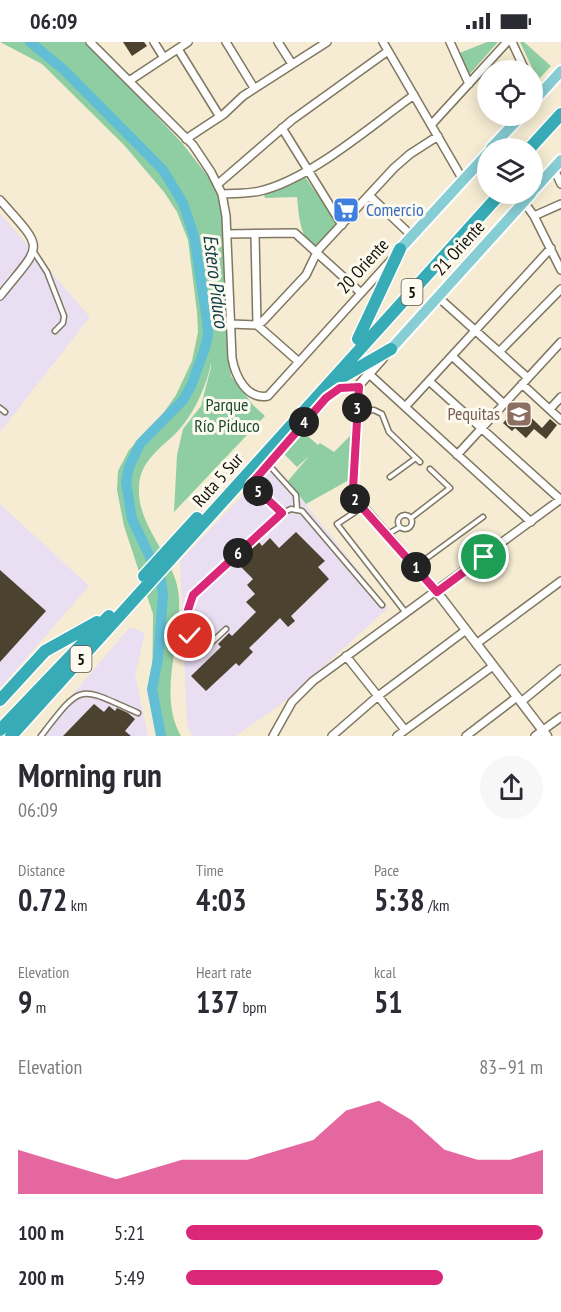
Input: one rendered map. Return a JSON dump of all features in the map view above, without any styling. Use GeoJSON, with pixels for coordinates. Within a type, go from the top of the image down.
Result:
{"type":"FeatureCollection","features":[{"type":"Feature","properties":{"kind":"highway"},"geometry":{"type":"LineString","coordinates":[[539,138],[561,114]]}},
{"type":"Feature","properties":{"kind":"highway"},"geometry":{"type":"LineString","coordinates":[[543,146],[561,126]]}},
{"type":"Feature","properties":{"kind":"highway","name":"Ruta 5 Sur"},"geometry":{"type":"LineString","coordinates":[[11,736],[358,339],[480,204]]}},
{"type":"Feature","properties":{"kind":"highway","name":"Ruta 5 Sur"},"geometry":{"type":"LineString","coordinates":[[176,547],[248,481],[324,390],[491,204]]}},
{"type":"Feature","properties":{"kind":"highway"},"geometry":{"type":"LineString","coordinates":[[358,339],[400,249]]}},
{"type":"Feature","properties":{"kind":"highway"},"geometry":{"type":"LineString","coordinates":[[324,390],[391,349]]}},
{"type":"Feature","properties":{"kind":"highway","name":"Ruta 5 Sur"},"geometry":{"type":"LineString","coordinates":[[0,730],[112,612],[136,591]]}},
{"type":"Feature","properties":{"kind":"highway"},"geometry":{"type":"LineString","coordinates":[[0,700],[49,648],[112,612]]}},
{"type":"Feature","properties":{"kind":"highway"},"geometry":{"type":"LineString","coordinates":[[20,736],[39,705]]}},
{"type":"Feature","properties":{"kind":"main road"},"geometry":{"type":"LineString","coordinates":[[543,88],[561,71]]}},
{"type":"Feature","properties":{"kind":"main road"},"geometry":{"type":"LineString","coordinates":[[500,138],[512,126]]}},
{"type":"Feature","properties":{"kind":"main road","name":"20 Oriente"},"geometry":{"type":"LineString","coordinates":[[400,249],[477,165]]}},
{"type":"Feature","properties":{"kind":"main road","name":"21 Oriente"},"geometry":{"type":"LineString","coordinates":[[543,180],[557,165]]}},
{"type":"Feature","properties":{"kind":"main road","name":"21 Oriente"},"geometry":{"type":"LineString","coordinates":[[391,349],[522,204]]}},
{"type":"Feature","properties":{"kind":"street"},"geometry":{"type":"LineString","coordinates":[[90,42],[201,155],[218,184],[222,194],[227,234],[231,324],[257,325],[299,362]]}},
{"type":"Feature","properties":{"kind":"street"},"geometry":{"type":"LineString","coordinates":[[154,42],[164,58]]}},
{"type":"Feature","properties":{"kind":"street"},"geometry":{"type":"LineString","coordinates":[[129,81],[188,42]]}},
{"type":"Feature","properties":{"kind":"street"},"geometry":{"type":"LineString","coordinates":[[226,42],[254,88]]}},
{"type":"Feature","properties":{"kind":"street"},"geometry":{"type":"LineString","coordinates":[[278,42],[292,64]]}},
{"type":"Feature","properties":{"kind":"street"},"geometry":{"type":"LineString","coordinates":[[186,139],[220,117],[254,88],[327,42]]}},
{"type":"Feature","properties":{"kind":"street"},"geometry":{"type":"LineString","coordinates":[[383,42],[463,180]]}},
{"type":"Feature","properties":{"kind":"street"},"geometry":{"type":"LineString","coordinates":[[450,42],[469,84]]}},
{"type":"Feature","properties":{"kind":"street"},"geometry":{"type":"LineString","coordinates":[[431,125],[507,42]]}},
{"type":"Feature","properties":{"kind":"street"},"geometry":{"type":"LineString","coordinates":[[512,42],[520,60]]}},
{"type":"Feature","properties":{"kind":"street"},"geometry":{"type":"LineString","coordinates":[[178,49],[220,117]]}},
{"type":"Feature","properties":{"kind":"street"},"geometry":{"type":"LineString","coordinates":[[218,184],[282,128],[388,51]]}},
{"type":"Feature","properties":{"kind":"street"},"geometry":{"type":"LineString","coordinates":[[222,194],[267,189],[307,169],[414,95]]}},
{"type":"Feature","properties":{"kind":"street"},"geometry":{"type":"LineString","coordinates":[[282,128],[342,225]]}},
{"type":"Feature","properties":{"kind":"street"},"geometry":{"type":"LineString","coordinates":[[257,325],[306,274],[316,253],[404,158],[438,136]]}},
{"type":"Feature","properties":{"kind":"street"},"geometry":{"type":"LineString","coordinates":[[557,165],[561,184]]}},
{"type":"Feature","properties":{"kind":"street"},"geometry":{"type":"LineString","coordinates":[[370,196],[412,236]]}},
{"type":"Feature","properties":{"kind":"street"},"geometry":{"type":"LineString","coordinates":[[0,200],[31,235],[34,249],[0,296]]}},
{"type":"Feature","properties":{"kind":"street"},"geometry":{"type":"LineString","coordinates":[[531,204],[534,216],[561,270]]}},
{"type":"Feature","properties":{"kind":"street"},"geometry":{"type":"LineString","coordinates":[[534,216],[561,204]]}},
{"type":"Feature","properties":{"kind":"street"},"geometry":{"type":"LineString","coordinates":[[227,234],[255,235],[293,232],[361,293]]}},
{"type":"Feature","properties":{"kind":"street"},"geometry":{"type":"LineString","coordinates":[[255,235],[257,325]]}},
{"type":"Feature","properties":{"kind":"street"},"geometry":{"type":"LineString","coordinates":[[405,407],[551,248]]}},
{"type":"Feature","properties":{"kind":"street","name":"20 Oriente"},"geometry":{"type":"LineString","coordinates":[[231,324],[235,375],[251,392],[261,397],[268,396],[400,249]]}},
{"type":"Feature","properties":{"kind":"street"},"geometry":{"type":"LineString","coordinates":[[499,352],[561,289]]}},
{"type":"Feature","properties":{"kind":"street"},"geometry":{"type":"LineString","coordinates":[[438,297],[528,378]]}},
{"type":"Feature","properties":{"kind":"street"},"geometry":{"type":"LineString","coordinates":[[457,455],[561,342]]}},
{"type":"Feature","properties":{"kind":"street","name":"21 Oriente"},"geometry":{"type":"LineString","coordinates":[[359,387],[391,349]]}},
{"type":"Feature","properties":{"kind":"street"},"geometry":{"type":"LineString","coordinates":[[452,356],[504,404]]}},
{"type":"Feature","properties":{"kind":"street"},"geometry":{"type":"LineString","coordinates":[[368,374],[531,522]]}},
{"type":"Feature","properties":{"kind":"street"},"geometry":{"type":"LineString","coordinates":[[273,736],[285,711],[306,687],[561,500],[429,381]]}},
{"type":"Feature","properties":{"kind":"street"},"geometry":{"type":"LineString","coordinates":[[522,384],[561,420]]}},
{"type":"Feature","properties":{"kind":"street"},"geometry":{"type":"LineString","coordinates":[[359,387],[355,498],[437,592],[519,699],[541,734],[561,717]]}},
{"type":"Feature","properties":{"kind":"street"},"geometry":{"type":"LineString","coordinates":[[550,410],[561,397]]}},
{"type":"Feature","properties":{"kind":"street"},"geometry":{"type":"LineString","coordinates":[[477,644],[561,581]]}},
{"type":"Feature","properties":{"kind":"street"},"geometry":{"type":"LineString","coordinates":[[332,736],[378,696],[466,630]]}},
{"type":"Feature","properties":{"kind":"street"},"geometry":{"type":"LineString","coordinates":[[346,656],[405,730]]}},
{"type":"Feature","properties":{"kind":"street"},"geometry":{"type":"LineString","coordinates":[[397,736],[493,666]]}},
{"type":"Feature","properties":{"kind":"street"},"geometry":{"type":"LineString","coordinates":[[466,736],[561,669]]}},
{"type":"Feature","properties":{"kind":"lane"},"geometry":{"type":"LineString","coordinates":[[34,249],[47,272],[64,316],[63,323],[56,331]]}},
{"type":"Feature","properties":{"kind":"lane"},"geometry":{"type":"LineString","coordinates":[[282,513],[248,481],[268,464],[329,395],[340,388],[359,387]]}},
{"type":"Feature","properties":{"kind":"lane"},"geometry":{"type":"LineString","coordinates":[[0,408],[5,412]]}},
{"type":"Feature","properties":{"kind":"lane"},"geometry":{"type":"LineString","coordinates":[[357,412],[374,410],[382,414],[389,432],[420,462]]}},
{"type":"Feature","properties":{"kind":"lane"},"geometry":{"type":"LineString","coordinates":[[390,477],[416,458]]}},
{"type":"Feature","properties":{"kind":"lane"},"geometry":{"type":"LineString","coordinates":[[268,464],[296,495],[297,509]]}},
{"type":"Feature","properties":{"kind":"lane"},"geometry":{"type":"LineString","coordinates":[[387,535],[400,527],[409,527],[411,518],[450,488],[430,469]]}},
{"type":"Feature","properties":{"kind":"lane"},"geometry":{"type":"LineString","coordinates":[[226,629],[210,644],[190,636],[188,610],[190,599],[282,513],[297,509],[302,511],[382,605]]}},
{"type":"Feature","properties":{"kind":"lane"},"geometry":{"type":"LineString","coordinates":[[355,512],[337,524],[406,613]]}},
{"type":"Feature","properties":{"kind":"lane"},"geometry":{"type":"LineString","coordinates":[[400,527],[397,521],[400,516],[406,514],[411,518]]}},
{"type":"Feature","properties":{"kind":"lane"},"geometry":{"type":"LineString","coordinates":[[415,567],[483,517]]}},
{"type":"Feature","properties":{"kind":"lane"},"geometry":{"type":"LineString","coordinates":[[41,736],[70,700],[82,693],[94,693],[138,713]]}},
{"type":"Feature","properties":{"kind":"shaded area"},"geometry":{"type":"Polygon","coordinates":[[[0,213],[90,317],[0,432],[0,213]]]}},
{"type":"Feature","properties":{"kind":"shaded area"},"geometry":{"type":"Polygon","coordinates":[[[273,463],[388,608],[284,702],[236,736],[192,736],[187,725],[180,561],[273,463]]]}},
{"type":"Feature","properties":{"kind":"shaded area"},"geometry":{"type":"Polygon","coordinates":[[[0,504],[89,586],[0,688],[0,504]]]}},
{"type":"Feature","properties":{"kind":"shaded area"},"geometry":{"type":"Polygon","coordinates":[[[130,627],[145,633],[135,675],[148,736],[37,736],[130,627]]]}},
{"type":"Feature","properties":{"kind":"green space","name":"Parque Río Piduco"},"geometry":{"type":"Polygon","coordinates":[[[0,42],[87,42],[182,143],[210,179],[217,193],[226,232],[231,376],[253,405],[265,416],[174,512],[177,455],[183,429],[201,406],[211,363],[203,390],[194,409],[177,432],[147,462],[140,477],[140,501],[144,515],[171,569],[179,597],[171,703],[174,720],[181,736],[160,736],[159,734],[152,705],[153,614],[124,526],[117,490],[118,471],[129,450],[160,418],[176,395],[192,361],[198,332],[188,240],[177,212],[164,192],[124,145],[42,64],[0,42]]]}},
{"type":"Feature","properties":{"kind":"green space"},"geometry":{"type":"Polygon","coordinates":[[[487,42],[498,42],[482,60],[477,60],[477,66],[467,77],[457,54],[487,42]]]}},
{"type":"Feature","properties":{"kind":"green space"},"geometry":{"type":"Polygon","coordinates":[[[520,42],[524,42],[551,66],[543,75],[543,60],[529,60],[520,42]]]}},
{"type":"Feature","properties":{"kind":"green space"},"geometry":{"type":"Polygon","coordinates":[[[305,177],[338,224],[314,247],[305,237],[299,217],[297,197],[265,198],[264,195],[305,177]]]}},
{"type":"Feature","properties":{"kind":"green space"},"geometry":{"type":"Polygon","coordinates":[[[304,433],[318,445],[320,443],[334,452],[350,436],[349,480],[306,504],[288,481],[309,456],[297,467],[284,454],[304,433]]]}},
{"type":"Feature","properties":{"kind":"building"},"geometry":{"type":"Polygon","coordinates":[[[123,42],[144,42],[147,46],[132,56],[123,42]]]}},
{"type":"Feature","properties":{"kind":"building","name":"Pequitas"},"geometry":{"type":"Polygon","coordinates":[[[519,406],[542,428],[550,419],[557,425],[546,439],[534,429],[526,438],[515,428],[512,431],[503,423],[519,406]]]}},
{"type":"Feature","properties":{"kind":"building"},"geometry":{"type":"Polygon","coordinates":[[[296,532],[325,561],[318,567],[329,579],[291,616],[295,621],[288,627],[280,618],[249,648],[253,652],[239,666],[236,663],[206,691],[191,676],[221,647],[218,644],[229,633],[232,636],[256,612],[246,602],[255,594],[247,585],[253,579],[237,563],[259,542],[262,546],[270,538],[279,548],[296,532]]]}},
{"type":"Feature","properties":{"kind":"building"},"geometry":{"type":"Polygon","coordinates":[[[0,570],[46,611],[0,662],[0,570]]]}},
{"type":"Feature","properties":{"kind":"building"},"geometry":{"type":"Polygon","coordinates":[[[94,704],[104,712],[109,706],[115,711],[117,708],[135,719],[125,731],[131,736],[63,736],[94,704]]]}},
{"type":"Feature","properties":{"kind":"waterway","name":"Estero Piduco"},"geometry":{"type":"LineString","coordinates":[[30,42],[64,70],[163,170],[183,203],[194,236],[207,320],[208,335],[204,351],[191,386],[183,400],[140,444],[129,467],[126,482],[132,519],[161,580],[163,596],[158,659],[152,689],[161,736]]}},
{"type":"Feature","properties":{"kind":"place","name":"Comercio"},"geometry":{"type":"Point","coordinates":[346,210]}},
{"type":"Feature","properties":{"kind":"place","name":"Pequitas"},"geometry":{"type":"Point","coordinates":[519,414]}},
{"type":"Feature","properties":{"kind":"route"},"geometry":{"type":"LineString","coordinates":[[190,636],[188,634],[188,603],[193,595],[282,513],[251,484],[326,398],[340,388],[359,387],[353,492],[359,504],[437,592],[484,557]]}}]}
